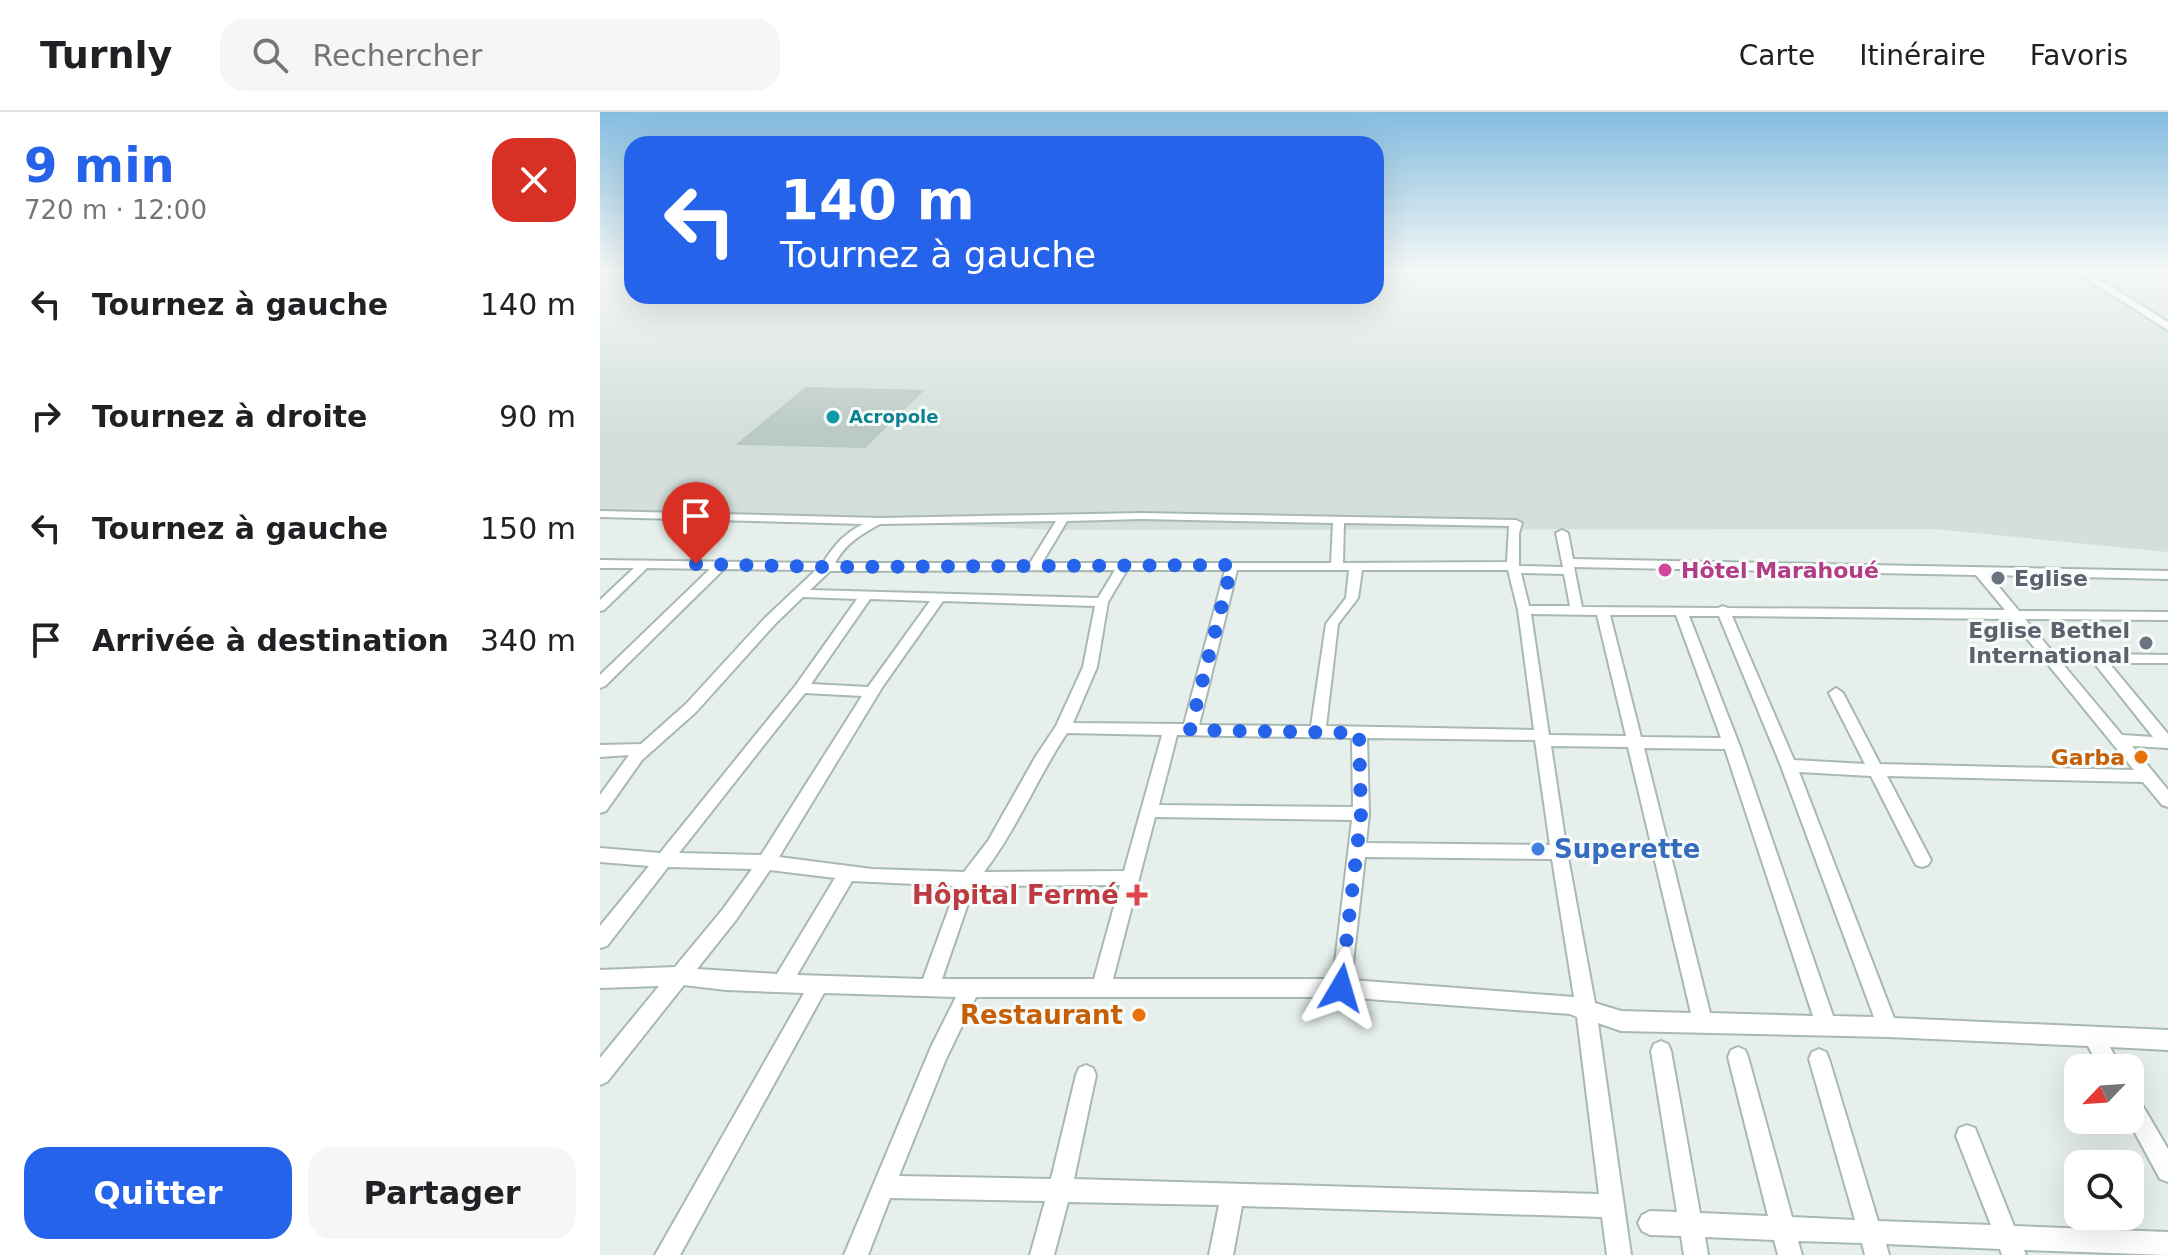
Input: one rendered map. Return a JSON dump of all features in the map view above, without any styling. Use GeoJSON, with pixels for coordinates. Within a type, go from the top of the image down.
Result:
{"type":"FeatureCollection","features":[{"type":"Feature","properties":{"kind":"street"},"geometry":{"type":"LineString","coordinates":[[600,514],[880,521],[1064,517],[1516,523],[1513,533],[1514,567],[1524,610],[1559,852],[1586,1008],[1619,1255]]}},
{"type":"Feature","properties":{"kind":"street"},"geometry":{"type":"LineString","coordinates":[[1034,567],[1064,517]]}},
{"type":"Feature","properties":{"kind":"street"},"geometry":{"type":"LineString","coordinates":[[1337,566],[1339,519]]}},
{"type":"Feature","properties":{"kind":"street"},"geometry":{"type":"LineString","coordinates":[[600,807],[644,749],[691,708],[798,593],[827,567],[846,539],[880,521]]}},
{"type":"Feature","properties":{"kind":"street"},"geometry":{"type":"LineString","coordinates":[[1562,533],[1571,567],[1577,611]]}},
{"type":"Feature","properties":{"kind":"street"},"geometry":{"type":"LineString","coordinates":[[600,564],[1571,567],[2168,575]]}},
{"type":"Feature","properties":{"kind":"street"},"geometry":{"type":"LineString","coordinates":[[600,607],[645,564]]}},
{"type":"Feature","properties":{"kind":"street"},"geometry":{"type":"LineString","coordinates":[[600,683],[722,564]]}},
{"type":"Feature","properties":{"kind":"street"},"geometry":{"type":"LineString","coordinates":[[1190,730],[1232,565]]}},
{"type":"Feature","properties":{"kind":"street"},"geometry":{"type":"LineString","coordinates":[[1318,732],[1332,624],[1352,598],[1356,566]]}},
{"type":"Feature","properties":{"kind":"street"},"geometry":{"type":"LineString","coordinates":[[929,988],[968,879],[994,846],[1041,760],[1063,728],[1090,667],[1102,602],[1123,567]]}},
{"type":"Feature","properties":{"kind":"street"},"geometry":{"type":"LineString","coordinates":[[1980,572],[2168,801]]}},
{"type":"Feature","properties":{"kind":"street"},"geometry":{"type":"LineString","coordinates":[[798,593],[1102,602]]}},
{"type":"Feature","properties":{"kind":"street"},"geometry":{"type":"LineString","coordinates":[[600,940],[801,688],[866,595]]}},
{"type":"Feature","properties":{"kind":"street"},"geometry":{"type":"LineString","coordinates":[[600,1075],[623,1042],[683,976],[765,862],[824,773],[871,692],[940,596]]}},
{"type":"Feature","properties":{"kind":"street"},"geometry":{"type":"LineString","coordinates":[[1524,610],[2168,616]]}},
{"type":"Feature","properties":{"kind":"street"},"geometry":{"type":"LineString","coordinates":[[1723,610],[1789,766],[1888,1027]]}},
{"type":"Feature","properties":{"kind":"street"},"geometry":{"type":"LineString","coordinates":[[1603,611],[1703,1024]]}},
{"type":"Feature","properties":{"kind":"street"},"geometry":{"type":"LineString","coordinates":[[1681,611],[1731,744],[1826,1026]]}},
{"type":"Feature","properties":{"kind":"street"},"geometry":{"type":"LineString","coordinates":[[2167,742],[2100,661],[2107,658],[2168,659]]}},
{"type":"Feature","properties":{"kind":"street"},"geometry":{"type":"LineString","coordinates":[[801,688],[871,692]]}},
{"type":"Feature","properties":{"kind":"street"},"geometry":{"type":"LineString","coordinates":[[1836,693],[1922,860]]}},
{"type":"Feature","properties":{"kind":"street"},"geometry":{"type":"LineString","coordinates":[[1063,728],[1731,744]]}},
{"type":"Feature","properties":{"kind":"street"},"geometry":{"type":"LineString","coordinates":[[1101,987],[1171,730]]}},
{"type":"Feature","properties":{"kind":"street"},"geometry":{"type":"LineString","coordinates":[[1341,988],[1361,814],[1359,733]]}},
{"type":"Feature","properties":{"kind":"street"},"geometry":{"type":"LineString","coordinates":[[2116,740],[2167,742]]}},
{"type":"Feature","properties":{"kind":"street"},"geometry":{"type":"LineString","coordinates":[[600,751],[644,749]]}},
{"type":"Feature","properties":{"kind":"street"},"geometry":{"type":"LineString","coordinates":[[1789,766],[2148,776]]}},
{"type":"Feature","properties":{"kind":"street"},"geometry":{"type":"LineString","coordinates":[[1151,811],[1361,814]]}},
{"type":"Feature","properties":{"kind":"street"},"geometry":{"type":"LineString","coordinates":[[1357,850],[1559,852]]}},
{"type":"Feature","properties":{"kind":"street"},"geometry":{"type":"LineString","coordinates":[[600,855],[765,862],[872,876],[1132,878]]}},
{"type":"Feature","properties":{"kind":"street"},"geometry":{"type":"LineString","coordinates":[[782,983],[848,872]]}},
{"type":"Feature","properties":{"kind":"street"},"geometry":{"type":"LineString","coordinates":[[600,979],[683,976],[929,988],[1341,988],[1554,1003],[1586,1008],[1621,1021],[1888,1027],[2168,1040]]}},
{"type":"Feature","properties":{"kind":"street"},"geometry":{"type":"LineString","coordinates":[[667,1255],[819,984]]}},
{"type":"Feature","properties":{"kind":"street"},"geometry":{"type":"LineString","coordinates":[[856,1255],[938,1054],[970,988]]}},
{"type":"Feature","properties":{"kind":"street"},"geometry":{"type":"LineString","coordinates":[[2093,1036],[2103,1054]]}},
{"type":"Feature","properties":{"kind":"street"},"geometry":{"type":"LineString","coordinates":[[1661,1051],[1696,1255]]}},
{"type":"Feature","properties":{"kind":"street"},"geometry":{"type":"LineString","coordinates":[[1738,1057],[1790,1255]]}},
{"type":"Feature","properties":{"kind":"street"},"geometry":{"type":"LineString","coordinates":[[1819,1059],[1873,1244]]}},
{"type":"Feature","properties":{"kind":"street"},"geometry":{"type":"LineString","coordinates":[[1042,1255],[1086,1075]]}},
{"type":"Feature","properties":{"kind":"street"},"geometry":{"type":"LineString","coordinates":[[2144,1128],[2168,1171]]}},
{"type":"Feature","properties":{"kind":"street"},"geometry":{"type":"LineString","coordinates":[[1967,1136],[2010,1246]]}},
{"type":"Feature","properties":{"kind":"street"},"geometry":{"type":"LineString","coordinates":[[884,1187],[1611,1206]]}},
{"type":"Feature","properties":{"kind":"street"},"geometry":{"type":"LineString","coordinates":[[1221,1255],[1233,1194]]}},
{"type":"Feature","properties":{"kind":"street"},"geometry":{"type":"LineString","coordinates":[[1650,1223],[1783,1229],[1873,1244],[2168,1244]]}},
{"type":"Feature","properties":{"kind":"shaded area"},"geometry":{"type":"Polygon","coordinates":[[[600,322],[2168,322],[2168,552],[1934,529],[1058,530],[600,511],[600,322]]]}},
{"type":"Feature","properties":{"kind":"building","name":"Acropole"},"geometry":{"type":"Polygon","coordinates":[[[806,388],[922,391],[865,447],[738,444],[806,388]]]}},
{"type":"Feature","properties":{"kind":"place","name":"Acropole"},"geometry":{"type":"Point","coordinates":[833,417]}},
{"type":"Feature","properties":{"kind":"place","name":"Hôtel Marahoué"},"geometry":{"type":"Point","coordinates":[1665,570]}},
{"type":"Feature","properties":{"kind":"place","name":"Eglise"},"geometry":{"type":"Point","coordinates":[1998,578]}},
{"type":"Feature","properties":{"kind":"place","name":"Eglise Bethel International"},"geometry":{"type":"Point","coordinates":[2146,643]}},
{"type":"Feature","properties":{"kind":"place","name":"Garba"},"geometry":{"type":"Point","coordinates":[2141,757]}},
{"type":"Feature","properties":{"kind":"place","name":"Superette"},"geometry":{"type":"Point","coordinates":[1538,849]}},
{"type":"Feature","properties":{"kind":"place","name":"Hôpital Fermé"},"geometry":{"type":"Point","coordinates":[1137,895]}},
{"type":"Feature","properties":{"kind":"place","name":"Restaurant"},"geometry":{"type":"Point","coordinates":[1139,1015]}},
{"type":"Feature","properties":{"kind":"route"},"geometry":{"type":"LineString","coordinates":[[696,564],[827,567],[1232,565],[1190,730],[1359,733],[1361,814],[1341,988]]}}]}
